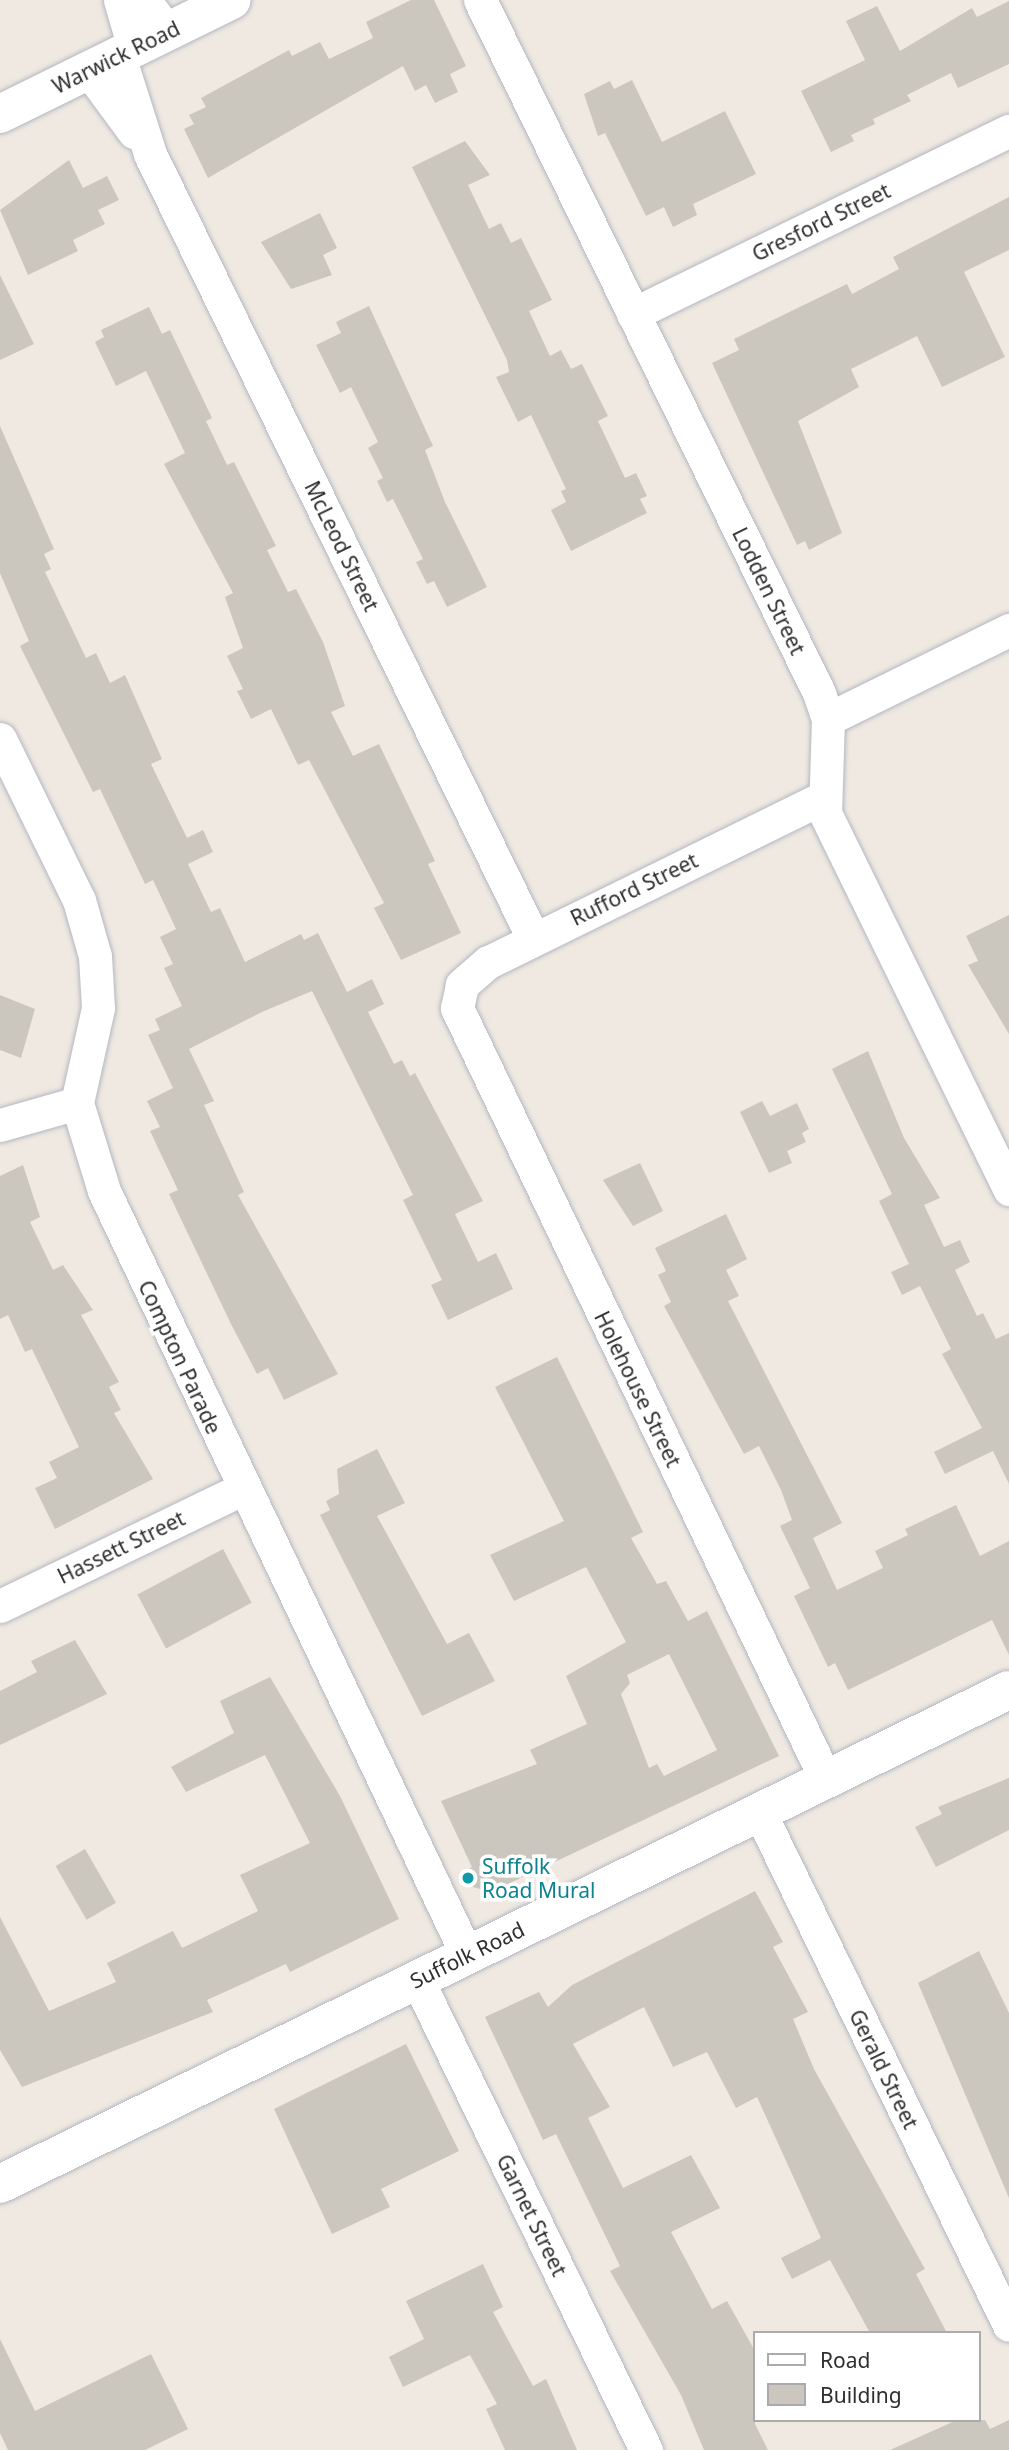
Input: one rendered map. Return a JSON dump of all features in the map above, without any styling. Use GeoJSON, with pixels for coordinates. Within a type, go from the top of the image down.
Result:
{"type":"FeatureCollection","features":[{"type":"Feature","properties":{"kind":"street","name":"McLeod Street"},"geometry":{"type":"LineString","coordinates":[[120,0],[127,52],[150,154],[533,938]]}},
{"type":"Feature","properties":{"kind":"street"},"geometry":{"type":"LineString","coordinates":[[127,52],[144,0]]}},
{"type":"Feature","properties":{"kind":"street","name":"Warwick Road"},"geometry":{"type":"LineString","coordinates":[[0,114],[232,0]]}},
{"type":"Feature","properties":{"kind":"street","name":"Lodden Street"},"geometry":{"type":"LineString","coordinates":[[481,1],[828,719]]}},
{"type":"Feature","properties":{"kind":"street","name":"Gresford Street"},"geometry":{"type":"LineString","coordinates":[[633,314],[1009,131]]}},
{"type":"Feature","properties":{"kind":"street"},"geometry":{"type":"LineString","coordinates":[[1009,630],[828,719],[822,798],[1009,1189]]}},
{"type":"Feature","properties":{"kind":"street"},"geometry":{"type":"LineString","coordinates":[[0,739],[75,890],[95,956],[98,1008],[77,1103],[0,1125]]}},
{"type":"Feature","properties":{"kind":"street","name":"Rufford Street"},"geometry":{"type":"LineString","coordinates":[[458,995],[477,969],[533,938],[822,798]]}},
{"type":"Feature","properties":{"kind":"street","name":"Holehouse Street"},"geometry":{"type":"LineString","coordinates":[[458,995],[460,1020],[826,1780]]}},
{"type":"Feature","properties":{"kind":"street","name":"Compton Parade"},"geometry":{"type":"LineString","coordinates":[[77,1103],[117,1223],[467,1955]]}},
{"type":"Feature","properties":{"kind":"street","name":"Hassett Street"},"geometry":{"type":"LineString","coordinates":[[0,1606],[242,1489]]}},
{"type":"Feature","properties":{"kind":"street","name":"Suffolk Road"},"geometry":{"type":"LineString","coordinates":[[0,2184],[1009,1690]]}},
{"type":"Feature","properties":{"kind":"street","name":"Gerald Street"},"geometry":{"type":"LineString","coordinates":[[760,1812],[1009,2325]]}},
{"type":"Feature","properties":{"kind":"street","name":"Garnet Street"},"geometry":{"type":"LineString","coordinates":[[417,1979],[646,2450]]}},
{"type":"Feature","properties":{"kind":"building"},"geometry":{"type":"Polygon","coordinates":[[[411,0],[434,0],[466,66],[450,74],[458,92],[435,103],[426,85],[415,91],[403,66],[208,178],[184,129],[194,124],[189,115],[206,107],[201,98],[289,50],[292,56],[320,42],[329,59],[373,38],[366,22],[411,0]]]}},
{"type":"Feature","properties":{"kind":"building"},"geometry":{"type":"Polygon","coordinates":[[[1009,1],[1009,64],[958,88],[951,73],[907,95],[911,101],[873,119],[875,124],[851,135],[854,141],[831,152],[801,91],[865,60],[846,21],[877,6],[900,51],[972,8],[977,17],[1009,1]]]}},
{"type":"Feature","properties":{"kind":"building"},"geometry":{"type":"Polygon","coordinates":[[[632,80],[662,142],[725,111],[756,174],[693,204],[697,215],[673,227],[664,207],[646,216],[605,133],[598,136],[584,94],[610,81],[614,89],[632,80]]]}},
{"type":"Feature","properties":{"kind":"building"},"geometry":{"type":"Polygon","coordinates":[[[465,141],[490,175],[468,185],[489,229],[501,223],[511,243],[521,238],[552,300],[529,311],[550,356],[561,350],[571,369],[582,364],[608,416],[598,421],[625,478],[636,473],[647,496],[640,499],[647,513],[571,551],[551,510],[566,502],[561,491],[566,489],[531,415],[518,422],[496,377],[509,372],[507,360],[412,167],[465,141]]]}},
{"type":"Feature","properties":{"kind":"building"},"geometry":{"type":"Polygon","coordinates":[[[69,160],[83,188],[107,176],[119,200],[98,210],[105,224],[73,240],[78,251],[28,275],[0,210],[69,160]]]}},
{"type":"Feature","properties":{"kind":"building"},"geometry":{"type":"Polygon","coordinates":[[[1009,197],[1009,250],[964,272],[1005,357],[942,387],[917,336],[851,369],[859,387],[798,421],[842,533],[809,550],[805,541],[797,545],[712,363],[739,350],[734,339],[847,284],[852,294],[899,269],[893,257],[1009,197]]]}},
{"type":"Feature","properties":{"kind":"building"},"geometry":{"type":"Polygon","coordinates":[[[320,213],[337,248],[323,255],[332,275],[291,289],[261,242],[320,213]]]}},
{"type":"Feature","properties":{"kind":"building"},"geometry":{"type":"Polygon","coordinates":[[[0,275],[34,344],[0,360],[0,275]]]}},
{"type":"Feature","properties":{"kind":"building"},"geometry":{"type":"Polygon","coordinates":[[[369,306],[433,446],[425,450],[445,502],[487,587],[447,607],[434,581],[427,584],[416,562],[423,559],[393,499],[387,502],[377,481],[383,478],[368,448],[378,442],[351,387],[340,393],[316,345],[341,333],[336,322],[369,306]]]}},
{"type":"Feature","properties":{"kind":"building"},"geometry":{"type":"Polygon","coordinates":[[[149,307],[162,334],[170,330],[212,418],[206,421],[227,465],[234,462],[276,546],[267,550],[288,592],[296,589],[323,642],[345,706],[331,712],[353,756],[379,744],[435,861],[428,864],[461,933],[401,960],[374,908],[384,903],[309,760],[298,765],[271,709],[251,719],[237,691],[243,689],[227,656],[243,648],[225,597],[233,593],[164,464],[185,453],[146,371],[116,386],[95,342],[104,337],[101,330],[149,307]]]}},
{"type":"Feature","properties":{"kind":"building"},"geometry":{"type":"Polygon","coordinates":[[[0,426],[54,549],[44,554],[51,569],[45,572],[86,658],[96,653],[110,683],[125,675],[162,759],[151,764],[187,838],[203,830],[213,852],[188,864],[211,912],[220,908],[245,962],[301,934],[304,940],[318,933],[347,992],[372,979],[384,1004],[368,1012],[394,1064],[402,1060],[410,1076],[415,1073],[483,1201],[455,1214],[478,1262],[496,1253],[513,1289],[448,1320],[431,1285],[442,1280],[403,1200],[413,1195],[312,991],[262,1012],[189,1049],[214,1101],[204,1105],[244,1192],[238,1195],[338,1374],[284,1400],[268,1368],[257,1374],[231,1324],[169,1194],[178,1190],[150,1131],[160,1127],[147,1101],[173,1088],[148,1035],[160,1030],[155,1019],[182,1006],[164,968],[173,964],[160,937],[176,929],[153,880],[145,884],[100,789],[93,792],[20,646],[29,641],[0,573],[0,426]]]}},
{"type":"Feature","properties":{"kind":"building"},"geometry":{"type":"Polygon","coordinates":[[[1009,915],[1009,1034],[968,965],[978,961],[966,936],[1009,915]]]}},
{"type":"Feature","properties":{"kind":"building"},"geometry":{"type":"Polygon","coordinates":[[[0,995],[35,1009],[21,1058],[0,1050],[0,995]]]}},
{"type":"Feature","properties":{"kind":"building"},"geometry":{"type":"Polygon","coordinates":[[[868,1051],[904,1138],[940,1198],[924,1205],[944,1247],[960,1240],[970,1262],[955,1270],[977,1316],[983,1313],[996,1339],[1009,1333],[1009,1484],[993,1451],[945,1474],[934,1452],[982,1428],[942,1354],[951,1349],[920,1286],[902,1295],[891,1272],[909,1264],[879,1201],[892,1194],[832,1069],[868,1051]]]}},
{"type":"Feature","properties":{"kind":"building"},"geometry":{"type":"Polygon","coordinates":[[[762,1101],[770,1116],[797,1103],[809,1129],[802,1133],[806,1142],[787,1151],[792,1163],[769,1173],[740,1112],[762,1101]]]}},
{"type":"Feature","properties":{"kind":"building"},"geometry":{"type":"Polygon","coordinates":[[[640,1163],[663,1211],[633,1226],[603,1180],[640,1163]]]}},
{"type":"Feature","properties":{"kind":"building"},"geometry":{"type":"Polygon","coordinates":[[[23,1165],[40,1217],[30,1222],[53,1270],[63,1265],[93,1310],[81,1315],[119,1382],[109,1387],[121,1410],[114,1413],[153,1479],[55,1529],[35,1488],[57,1478],[49,1462],[79,1447],[32,1349],[25,1352],[8,1315],[0,1319],[0,1176],[23,1165]]]}},
{"type":"Feature","properties":{"kind":"building"},"geometry":{"type":"Polygon","coordinates":[[[726,1214],[747,1259],[726,1270],[739,1296],[728,1301],[842,1523],[813,1538],[837,1590],[883,1568],[875,1551],[908,1535],[905,1529],[956,1505],[980,1556],[1009,1541],[1009,1655],[992,1620],[848,1690],[835,1663],[828,1667],[794,1596],[810,1588],[780,1526],[792,1520],[781,1490],[759,1446],[744,1454],[664,1306],[671,1302],[658,1275],[666,1271],[655,1248],[726,1214]]]}},
{"type":"Feature","properties":{"kind":"building"},"geometry":{"type":"Polygon","coordinates":[[[557,1357],[643,1532],[631,1538],[657,1584],[666,1581],[688,1621],[707,1611],[779,1756],[491,1892],[473,1887],[465,1871],[472,1867],[441,1801],[537,1764],[530,1750],[587,1724],[566,1676],[626,1642],[586,1567],[514,1601],[490,1555],[564,1521],[495,1387],[557,1357]],[[669,1654],[627,1675],[630,1683],[621,1694],[649,1768],[657,1764],[664,1776],[717,1750],[669,1654]]]}},
{"type":"Feature","properties":{"kind":"building"},"geometry":{"type":"Polygon","coordinates":[[[377,1449],[405,1503],[377,1516],[447,1644],[469,1633],[495,1681],[422,1716],[320,1515],[330,1510],[326,1501],[339,1494],[337,1469],[377,1449]]]}},
{"type":"Feature","properties":{"kind":"building"},"geometry":{"type":"Polygon","coordinates":[[[223,1549],[252,1603],[166,1648],[137,1595],[223,1549]]]}},
{"type":"Feature","properties":{"kind":"building"},"geometry":{"type":"Polygon","coordinates":[[[75,1640],[107,1694],[0,1745],[0,1691],[37,1672],[31,1661],[75,1640]]]}},
{"type":"Feature","properties":{"kind":"building"},"geometry":{"type":"Polygon","coordinates":[[[270,1677],[340,1796],[399,1919],[290,1972],[286,1964],[207,2000],[213,2012],[22,2087],[0,2050],[0,1917],[49,2011],[116,1982],[107,1963],[173,1931],[182,1948],[258,1911],[240,1875],[310,1843],[265,1755],[186,1792],[171,1767],[234,1733],[220,1701],[270,1677]]]}},
{"type":"Feature","properties":{"kind":"building"},"geometry":{"type":"Polygon","coordinates":[[[1009,1778],[1009,1830],[936,1867],[915,1827],[942,1814],[938,1807],[1009,1778]]]}},
{"type":"Feature","properties":{"kind":"building"},"geometry":{"type":"Polygon","coordinates":[[[85,1849],[116,1903],[87,1920],[56,1866],[85,1849]]]}},
{"type":"Feature","properties":{"kind":"building"},"geometry":{"type":"Polygon","coordinates":[[[755,1891],[783,1942],[773,1947],[808,2012],[793,2019],[814,2069],[925,2269],[916,2274],[946,2331],[869,2331],[830,2260],[792,2279],[781,2258],[821,2238],[757,2097],[736,2108],[707,2052],[673,2067],[644,2007],[573,2044],[610,2107],[588,2118],[623,2188],[691,2155],[720,2208],[671,2232],[712,2309],[727,2301],[754,2349],[754,2422],[768,2450],[704,2450],[681,2395],[610,2271],[620,2266],[556,2134],[543,2140],[485,2017],[539,1992],[548,2007],[572,1985],[755,1891]]]}},
{"type":"Feature","properties":{"kind":"building"},"geometry":{"type":"Polygon","coordinates":[[[979,1951],[1009,2013],[1009,2198],[918,1983],[979,1951]]]}},
{"type":"Feature","properties":{"kind":"building"},"geometry":{"type":"Polygon","coordinates":[[[406,2044],[459,2151],[381,2189],[390,2207],[332,2234],[274,2109],[406,2044]]]}},
{"type":"Feature","properties":{"kind":"building"},"geometry":{"type":"Polygon","coordinates":[[[483,2264],[503,2307],[493,2312],[533,2386],[546,2379],[577,2450],[505,2450],[486,2409],[497,2404],[470,2355],[403,2387],[389,2357],[424,2339],[406,2301],[483,2264]]]}},
{"type":"Feature","properties":{"kind":"building"},"geometry":{"type":"Polygon","coordinates":[[[0,2339],[35,2411],[151,2354],[188,2429],[145,2450],[8,2450],[0,2433],[0,2339]]]}},
{"type":"Feature","properties":{"kind":"building"},"geometry":{"type":"Polygon","coordinates":[[[985,2420],[990,2429],[1009,2420],[1009,2450],[890,2450],[953,2422],[985,2420]]]}},
{"type":"Feature","properties":{"kind":"place","name":"Suffolk Road Mural"},"geometry":{"type":"Point","coordinates":[468,1878]}}]}
